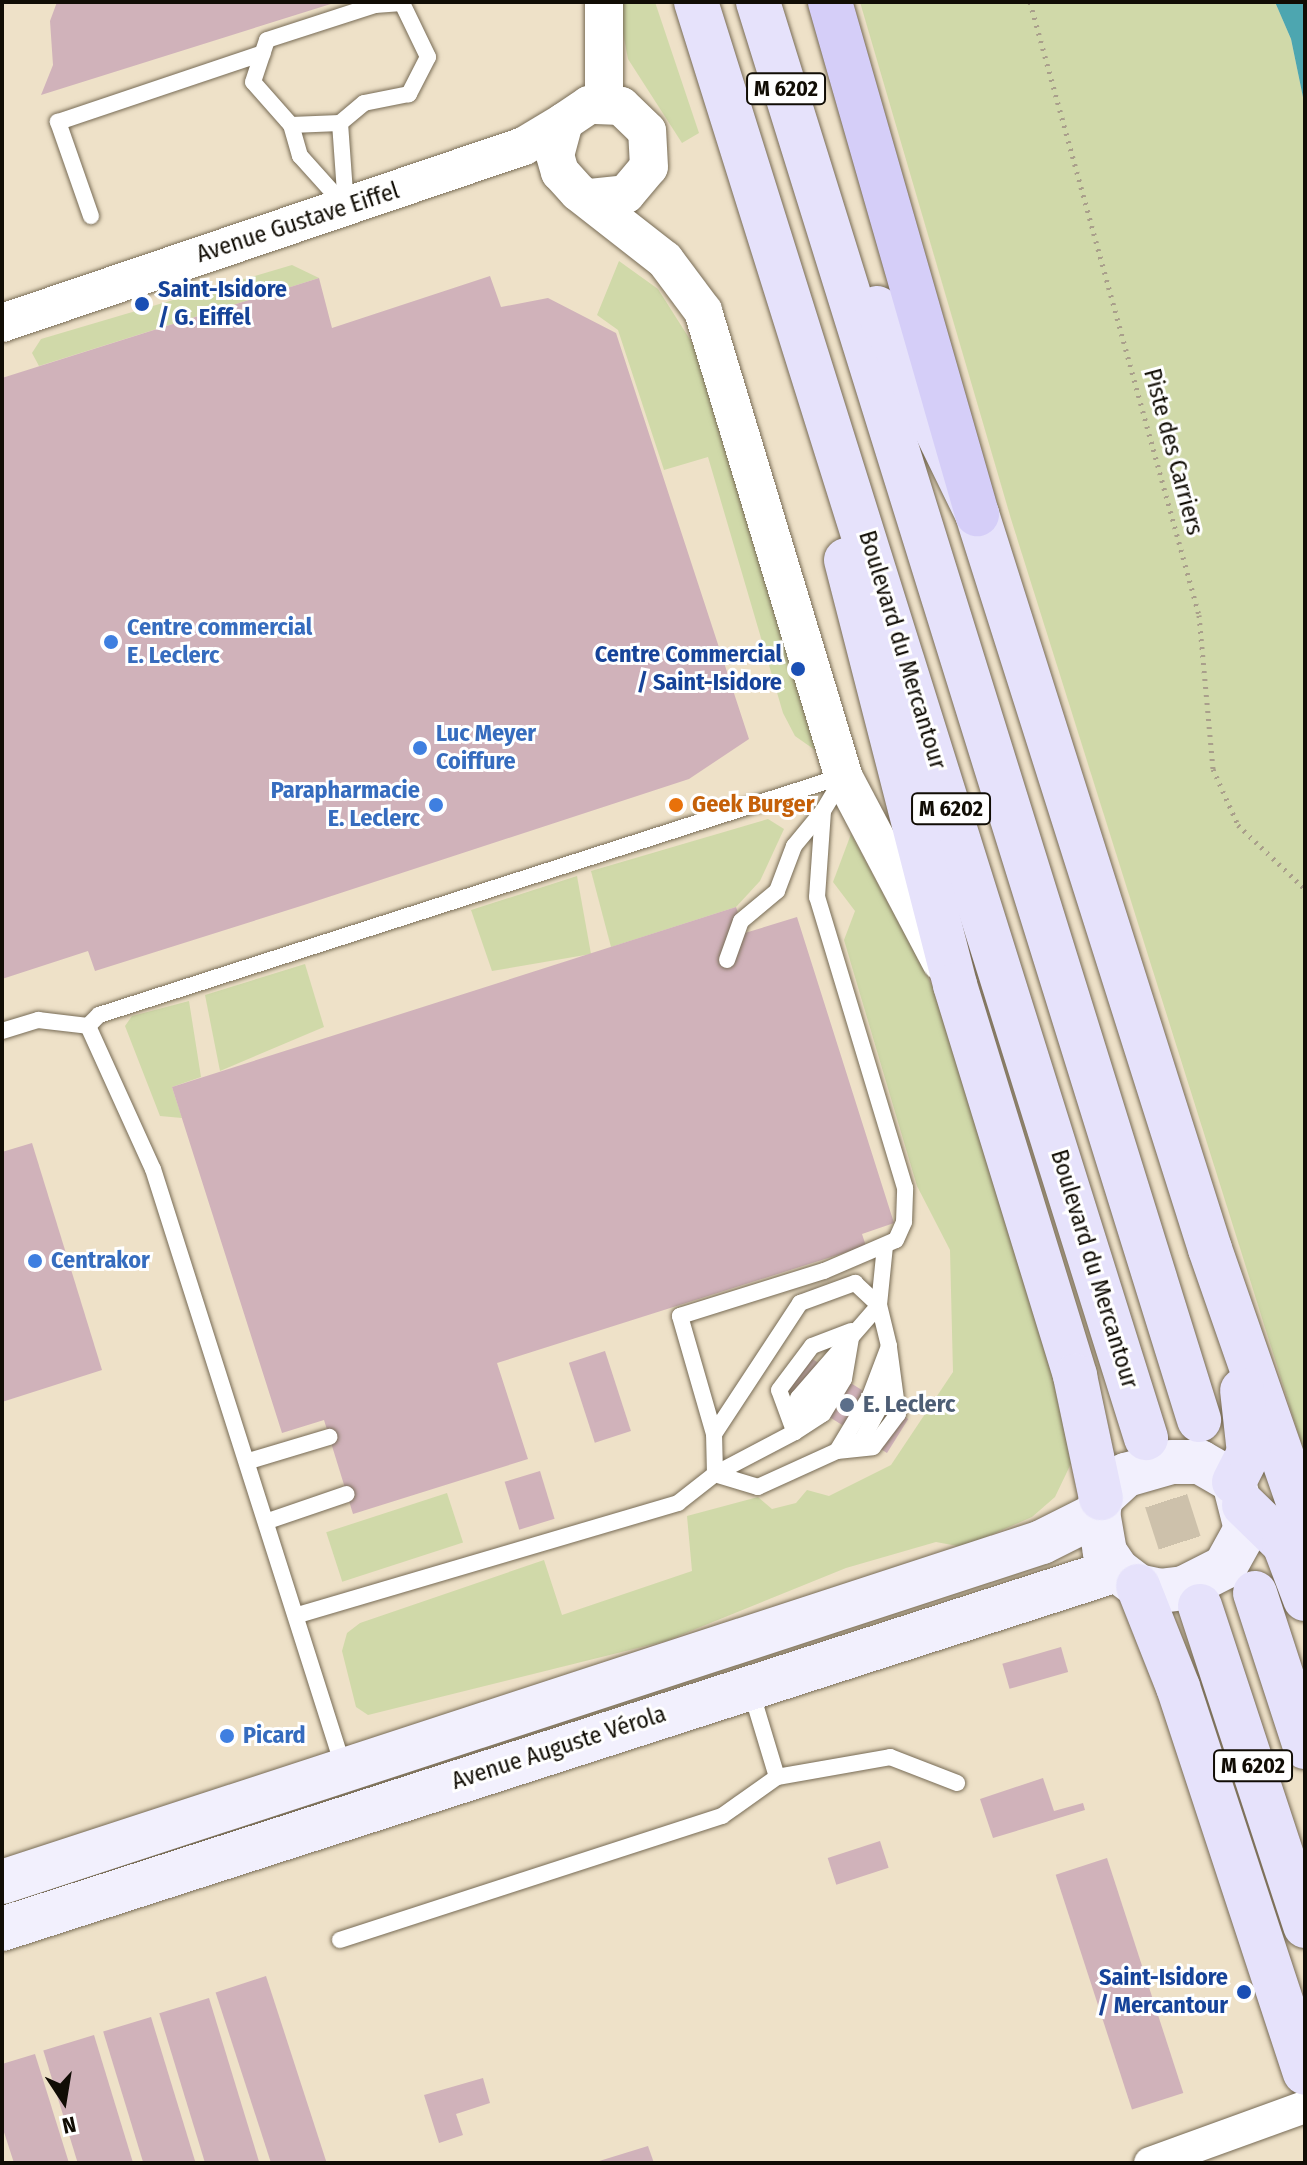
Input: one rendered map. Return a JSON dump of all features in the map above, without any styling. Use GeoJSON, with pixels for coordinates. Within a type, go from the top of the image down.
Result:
{"type":"FeatureCollection","features":[{"type":"Feature","properties":{"kind":"highway"},"geometry":{"type":"LineString","coordinates":[[830,2],[977,514]]}},
{"type":"Feature","properties":{"kind":"main road","name":"Boulevard du Mercantour"},"geometry":{"type":"LineString","coordinates":[[696,2],[756,180],[1146,1438]]}},
{"type":"Feature","properties":{"kind":"main road","name":"M 6202"},"geometry":{"type":"LineString","coordinates":[[758,2],[1199,1420]]}},
{"type":"Feature","properties":{"kind":"main road"},"geometry":{"type":"LineString","coordinates":[[813,176],[977,514],[1210,1249],[1305,1522]]}},
{"type":"Feature","properties":{"kind":"main road"},"geometry":{"type":"LineString","coordinates":[[756,180],[874,682],[955,985],[1075,1376],[1100,1506],[1105,1552],[1127,1578],[1178,1687],[1305,2073]]}},
{"type":"Feature","properties":{"kind":"main road"},"geometry":{"type":"LineString","coordinates":[[1127,1578],[1184,1588],[1225,1567],[1240,1550],[1239,1493],[1249,1453],[1248,1416],[1210,1249]]}},
{"type":"Feature","properties":{"kind":"main road"},"geometry":{"type":"LineString","coordinates":[[1100,1506],[1126,1475],[1172,1462],[1200,1462],[1239,1493],[1284,1544],[1305,1599]]}},
{"type":"Feature","properties":{"kind":"main road","name":"Avenue Auguste Vérola"},"geometry":{"type":"LineString","coordinates":[[2,1882],[1042,1542],[1100,1506]]}},
{"type":"Feature","properties":{"kind":"main road","name":"Avenue Auguste Vérola"},"geometry":{"type":"LineString","coordinates":[[2,1929],[749,1686],[1127,1578]]}},
{"type":"Feature","properties":{"kind":"main road","name":"M 6202"},"geometry":{"type":"LineString","coordinates":[[1255,1593],[1305,1747]]}},
{"type":"Feature","properties":{"kind":"main road","name":"M 6202"},"geometry":{"type":"LineString","coordinates":[[1200,1606],[1305,1926]]}},
{"type":"Feature","properties":{"kind":"street"},"geometry":{"type":"LineString","coordinates":[[604,2],[604,103]]}},
{"type":"Feature","properties":{"kind":"street"},"geometry":{"type":"LineString","coordinates":[[590,198],[608,199],[633,189],[649,167],[652,148],[637,116],[604,103],[564,122],[555,155],[560,172],[590,198],[665,260],[703,311],[843,776],[955,985]]}},
{"type":"Feature","properties":{"kind":"street","name":"Avenue Gustave Eiffel"},"geometry":{"type":"LineString","coordinates":[[2,323],[524,146],[564,122]]}},
{"type":"Feature","properties":{"kind":"street","name":"Avenue Gustave Eiffel"},"geometry":{"type":"LineString","coordinates":[[413,185],[485,172],[560,172]]}},
{"type":"Feature","properties":{"kind":"street"},"geometry":{"type":"LineString","coordinates":[[1150,2163],[1305,2107]]}},
{"type":"Feature","properties":{"kind":"lane"},"geometry":{"type":"LineString","coordinates":[[291,125],[340,123],[364,103],[409,94],[428,57],[402,3],[375,5],[267,40],[253,82],[291,125],[300,156],[346,207]]}},
{"type":"Feature","properties":{"kind":"lane"},"geometry":{"type":"LineString","coordinates":[[91,216],[58,122],[263,53]]}},
{"type":"Feature","properties":{"kind":"lane"},"geometry":{"type":"LineString","coordinates":[[340,123],[346,207]]}},
{"type":"Feature","properties":{"kind":"lane"},"geometry":{"type":"LineString","coordinates":[[727,960],[741,921],[777,891],[794,846],[823,811],[843,776]]}},
{"type":"Feature","properties":{"kind":"lane"},"geometry":{"type":"LineString","coordinates":[[88,1026],[99,1015],[843,776]]}},
{"type":"Feature","properties":{"kind":"lane"},"geometry":{"type":"LineString","coordinates":[[715,1474],[714,1434],[680,1316],[885,1246],[896,1240],[904,1222],[905,1188],[817,897],[823,811]]}},
{"type":"Feature","properties":{"kind":"lane"},"geometry":{"type":"LineString","coordinates":[[2,1031],[38,1020],[88,1026]]}},
{"type":"Feature","properties":{"kind":"lane"},"geometry":{"type":"LineString","coordinates":[[88,1026],[153,1169],[298,1615],[344,1771]]}},
{"type":"Feature","properties":{"kind":"lane"},"geometry":{"type":"LineString","coordinates":[[715,1474],[758,1487],[837,1451],[873,1447],[898,1414],[889,1346],[879,1305],[885,1246]]}},
{"type":"Feature","properties":{"kind":"lane"},"geometry":{"type":"LineString","coordinates":[[714,1434],[800,1303],[855,1283],[879,1305]]}},
{"type":"Feature","properties":{"kind":"lane"},"geometry":{"type":"LineString","coordinates":[[795,1432],[798,1398],[852,1331],[879,1305]]}},
{"type":"Feature","properties":{"kind":"lane"},"geometry":{"type":"LineString","coordinates":[[298,1615],[678,1503],[715,1474],[823,1414],[844,1379],[852,1331]]}},
{"type":"Feature","properties":{"kind":"lane"},"geometry":{"type":"LineString","coordinates":[[837,1451],[870,1396],[889,1346]]}},
{"type":"Feature","properties":{"kind":"lane"},"geometry":{"type":"LineString","coordinates":[[249,1461],[329,1437]]}},
{"type":"Feature","properties":{"kind":"lane"},"geometry":{"type":"LineString","coordinates":[[268,1521],[347,1494]]}},
{"type":"Feature","properties":{"kind":"lane"},"geometry":{"type":"LineString","coordinates":[[749,1686],[777,1777]]}},
{"type":"Feature","properties":{"kind":"lane"},"geometry":{"type":"LineString","coordinates":[[340,1940],[722,1816],[777,1777],[890,1757],[957,1783]]}},
{"type":"Feature","properties":{"kind":"path","name":"Piste des Carriers"},"geometry":{"type":"LineString","coordinates":[[1030,2],[1199,615],[1213,769],[1238,825],[1305,889]]}},
{"type":"Feature","properties":{"kind":"green space"},"geometry":{"type":"Polygon","coordinates":[[[617,2],[655,2],[699,133],[682,143],[628,59],[617,2]]]}},
{"type":"Feature","properties":{"kind":"green space"},"geometry":{"type":"Polygon","coordinates":[[[860,2],[1275,2],[1291,39],[1305,107],[1305,1455],[1011,519],[860,2]]]}},
{"type":"Feature","properties":{"kind":"green space"},"geometry":{"type":"Polygon","coordinates":[[[619,261],[658,289],[696,349],[822,755],[795,736],[783,713],[708,457],[664,470],[618,330],[597,315],[619,261]]]}},
{"type":"Feature","properties":{"kind":"green space"},"geometry":{"type":"Polygon","coordinates":[[[292,265],[319,278],[39,366],[32,353],[41,339],[292,265]]]}},
{"type":"Feature","properties":{"kind":"green space"},"geometry":{"type":"Polygon","coordinates":[[[768,819],[784,829],[760,881],[736,907],[611,947],[591,871],[768,819]]]}},
{"type":"Feature","properties":{"kind":"green space"},"geometry":{"type":"Polygon","coordinates":[[[851,834],[942,1004],[1077,1451],[1055,1497],[1032,1517],[963,1547],[936,1542],[846,1568],[666,1641],[368,1715],[356,1707],[342,1651],[347,1633],[360,1623],[544,1560],[562,1615],[692,1571],[687,1516],[758,1497],[772,1509],[796,1503],[807,1490],[829,1496],[891,1465],[953,1372],[950,1250],[917,1186],[844,940],[855,911],[833,882],[851,834]]]}},
{"type":"Feature","properties":{"kind":"green space"},"geometry":{"type":"Polygon","coordinates":[[[577,876],[591,954],[492,971],[471,910],[577,876]]]}},
{"type":"Feature","properties":{"kind":"green space"},"geometry":{"type":"Polygon","coordinates":[[[305,964],[324,1027],[220,1071],[205,995],[305,964]]]}},
{"type":"Feature","properties":{"kind":"green space"},"geometry":{"type":"Polygon","coordinates":[[[189,1001],[201,1077],[172,1087],[182,1118],[160,1116],[125,1026],[132,1016],[189,1001]]]}},
{"type":"Feature","properties":{"kind":"green space"},"geometry":{"type":"Polygon","coordinates":[[[447,1493],[463,1542],[342,1582],[326,1532],[447,1493]]]}},
{"type":"Feature","properties":{"kind":"water"},"geometry":{"type":"Polygon","coordinates":[[[1275,2],[1305,2],[1305,107],[1291,39],[1275,2]]]}},
{"type":"Feature","properties":{"kind":"building"},"geometry":{"type":"Polygon","coordinates":[[[57,2],[334,3],[41,95],[53,65],[50,21],[57,2]]]}},
{"type":"Feature","properties":{"kind":"building"},"geometry":{"type":"Polygon","coordinates":[[[490,276],[501,307],[548,298],[616,333],[749,739],[689,779],[304,905],[95,971],[88,951],[2,979],[2,378],[319,278],[332,328],[490,276]]]}},
{"type":"Feature","properties":{"kind":"building"},"geometry":{"type":"Polygon","coordinates":[[[736,907],[745,933],[797,917],[894,1223],[862,1234],[866,1246],[497,1363],[528,1459],[353,1514],[324,1420],[282,1433],[172,1087],[736,907]]]}},
{"type":"Feature","properties":{"kind":"building","name":"Centrakor"},"geometry":{"type":"Polygon","coordinates":[[[32,1143],[102,1370],[2,1402],[2,1152],[32,1143]]]}},
{"type":"Feature","properties":{"kind":"building"},"geometry":{"type":"Polygon","coordinates":[[[605,1351],[631,1431],[595,1443],[569,1363],[605,1351]]]}},
{"type":"Feature","properties":{"kind":"building","name":"E. Leclerc"},"geometry":{"type":"Polygon","coordinates":[[[809,1357],[908,1419],[887,1453],[788,1391],[809,1357]]]}},
{"type":"Feature","properties":{"kind":"building"},"geometry":{"type":"Polygon","coordinates":[[[540,1471],[555,1519],[519,1530],[505,1482],[540,1471]]]}},
{"type":"Feature","properties":{"kind":"building"},"geometry":{"type":"Polygon","coordinates":[[[1061,1647],[1068,1672],[1010,1689],[1002,1664],[1061,1647]]]}},
{"type":"Feature","properties":{"kind":"building"},"geometry":{"type":"Polygon","coordinates":[[[1043,1778],[1054,1811],[1083,1803],[1085,1810],[993,1838],[980,1799],[1043,1778]]]}},
{"type":"Feature","properties":{"kind":"building"},"geometry":{"type":"Polygon","coordinates":[[[880,1841],[889,1868],[836,1885],[828,1858],[880,1841]]]}},
{"type":"Feature","properties":{"kind":"building"},"geometry":{"type":"Polygon","coordinates":[[[1107,1858],[1183,2093],[1132,2110],[1056,1875],[1107,1858]]]}},
{"type":"Feature","properties":{"kind":"building"},"geometry":{"type":"Polygon","coordinates":[[[266,1976],[327,2162],[271,2163],[216,1992],[266,1976]]]}},
{"type":"Feature","properties":{"kind":"building"},"geometry":{"type":"Polygon","coordinates":[[[209,1998],[259,2163],[205,2163],[159,2013],[209,1998]]]}},
{"type":"Feature","properties":{"kind":"building"},"geometry":{"type":"Polygon","coordinates":[[[151,2017],[196,2163],[143,2163],[103,2032],[151,2017]]]}},
{"type":"Feature","properties":{"kind":"building"},"geometry":{"type":"Polygon","coordinates":[[[94,2035],[133,2163],[78,2163],[43,2050],[94,2035]]]}},
{"type":"Feature","properties":{"kind":"building"},"geometry":{"type":"Polygon","coordinates":[[[35,2054],[69,2163],[14,2163],[2,2126],[2,2064],[35,2054]]]}},
{"type":"Feature","properties":{"kind":"building"},"geometry":{"type":"Polygon","coordinates":[[[483,2078],[490,2103],[456,2114],[463,2135],[439,2143],[424,2095],[483,2078]]]}},
{"type":"Feature","properties":{"kind":"building"},"geometry":{"type":"Polygon","coordinates":[[[648,2146],[654,2163],[596,2163],[596,2162],[648,2146]]]}},
{"type":"Feature","properties":{"kind":"tunnel"},"geometry":{"type":"LineString","coordinates":[[1146,1438],[1200,1606]]}},
{"type":"Feature","properties":{"kind":"place","name":"Saint-Isidore / G. Eiffel"},"geometry":{"type":"Point","coordinates":[142,304]}},
{"type":"Feature","properties":{"kind":"place","name":"Centre commercial E. Leclerc"},"geometry":{"type":"Point","coordinates":[111,642]}},
{"type":"Feature","properties":{"kind":"place","name":"Centre Commercial / Saint-Isidore"},"geometry":{"type":"Point","coordinates":[798,669]}},
{"type":"Feature","properties":{"kind":"place","name":"Luc Meyer Coiffure"},"geometry":{"type":"Point","coordinates":[420,748]}},
{"type":"Feature","properties":{"kind":"place","name":"Parapharmacie E. Leclerc"},"geometry":{"type":"Point","coordinates":[436,805]}},
{"type":"Feature","properties":{"kind":"place","name":"Geek Burger"},"geometry":{"type":"Point","coordinates":[676,805]}},
{"type":"Feature","properties":{"kind":"place","name":"Centrakor"},"geometry":{"type":"Point","coordinates":[35,1261]}},
{"type":"Feature","properties":{"kind":"place","name":"E. Leclerc"},"geometry":{"type":"Point","coordinates":[847,1405]}},
{"type":"Feature","properties":{"kind":"place","name":"Picard"},"geometry":{"type":"Point","coordinates":[227,1736]}},
{"type":"Feature","properties":{"kind":"place","name":"Saint-Isidore / Mercantour"},"geometry":{"type":"Point","coordinates":[1244,1992]}}]}
